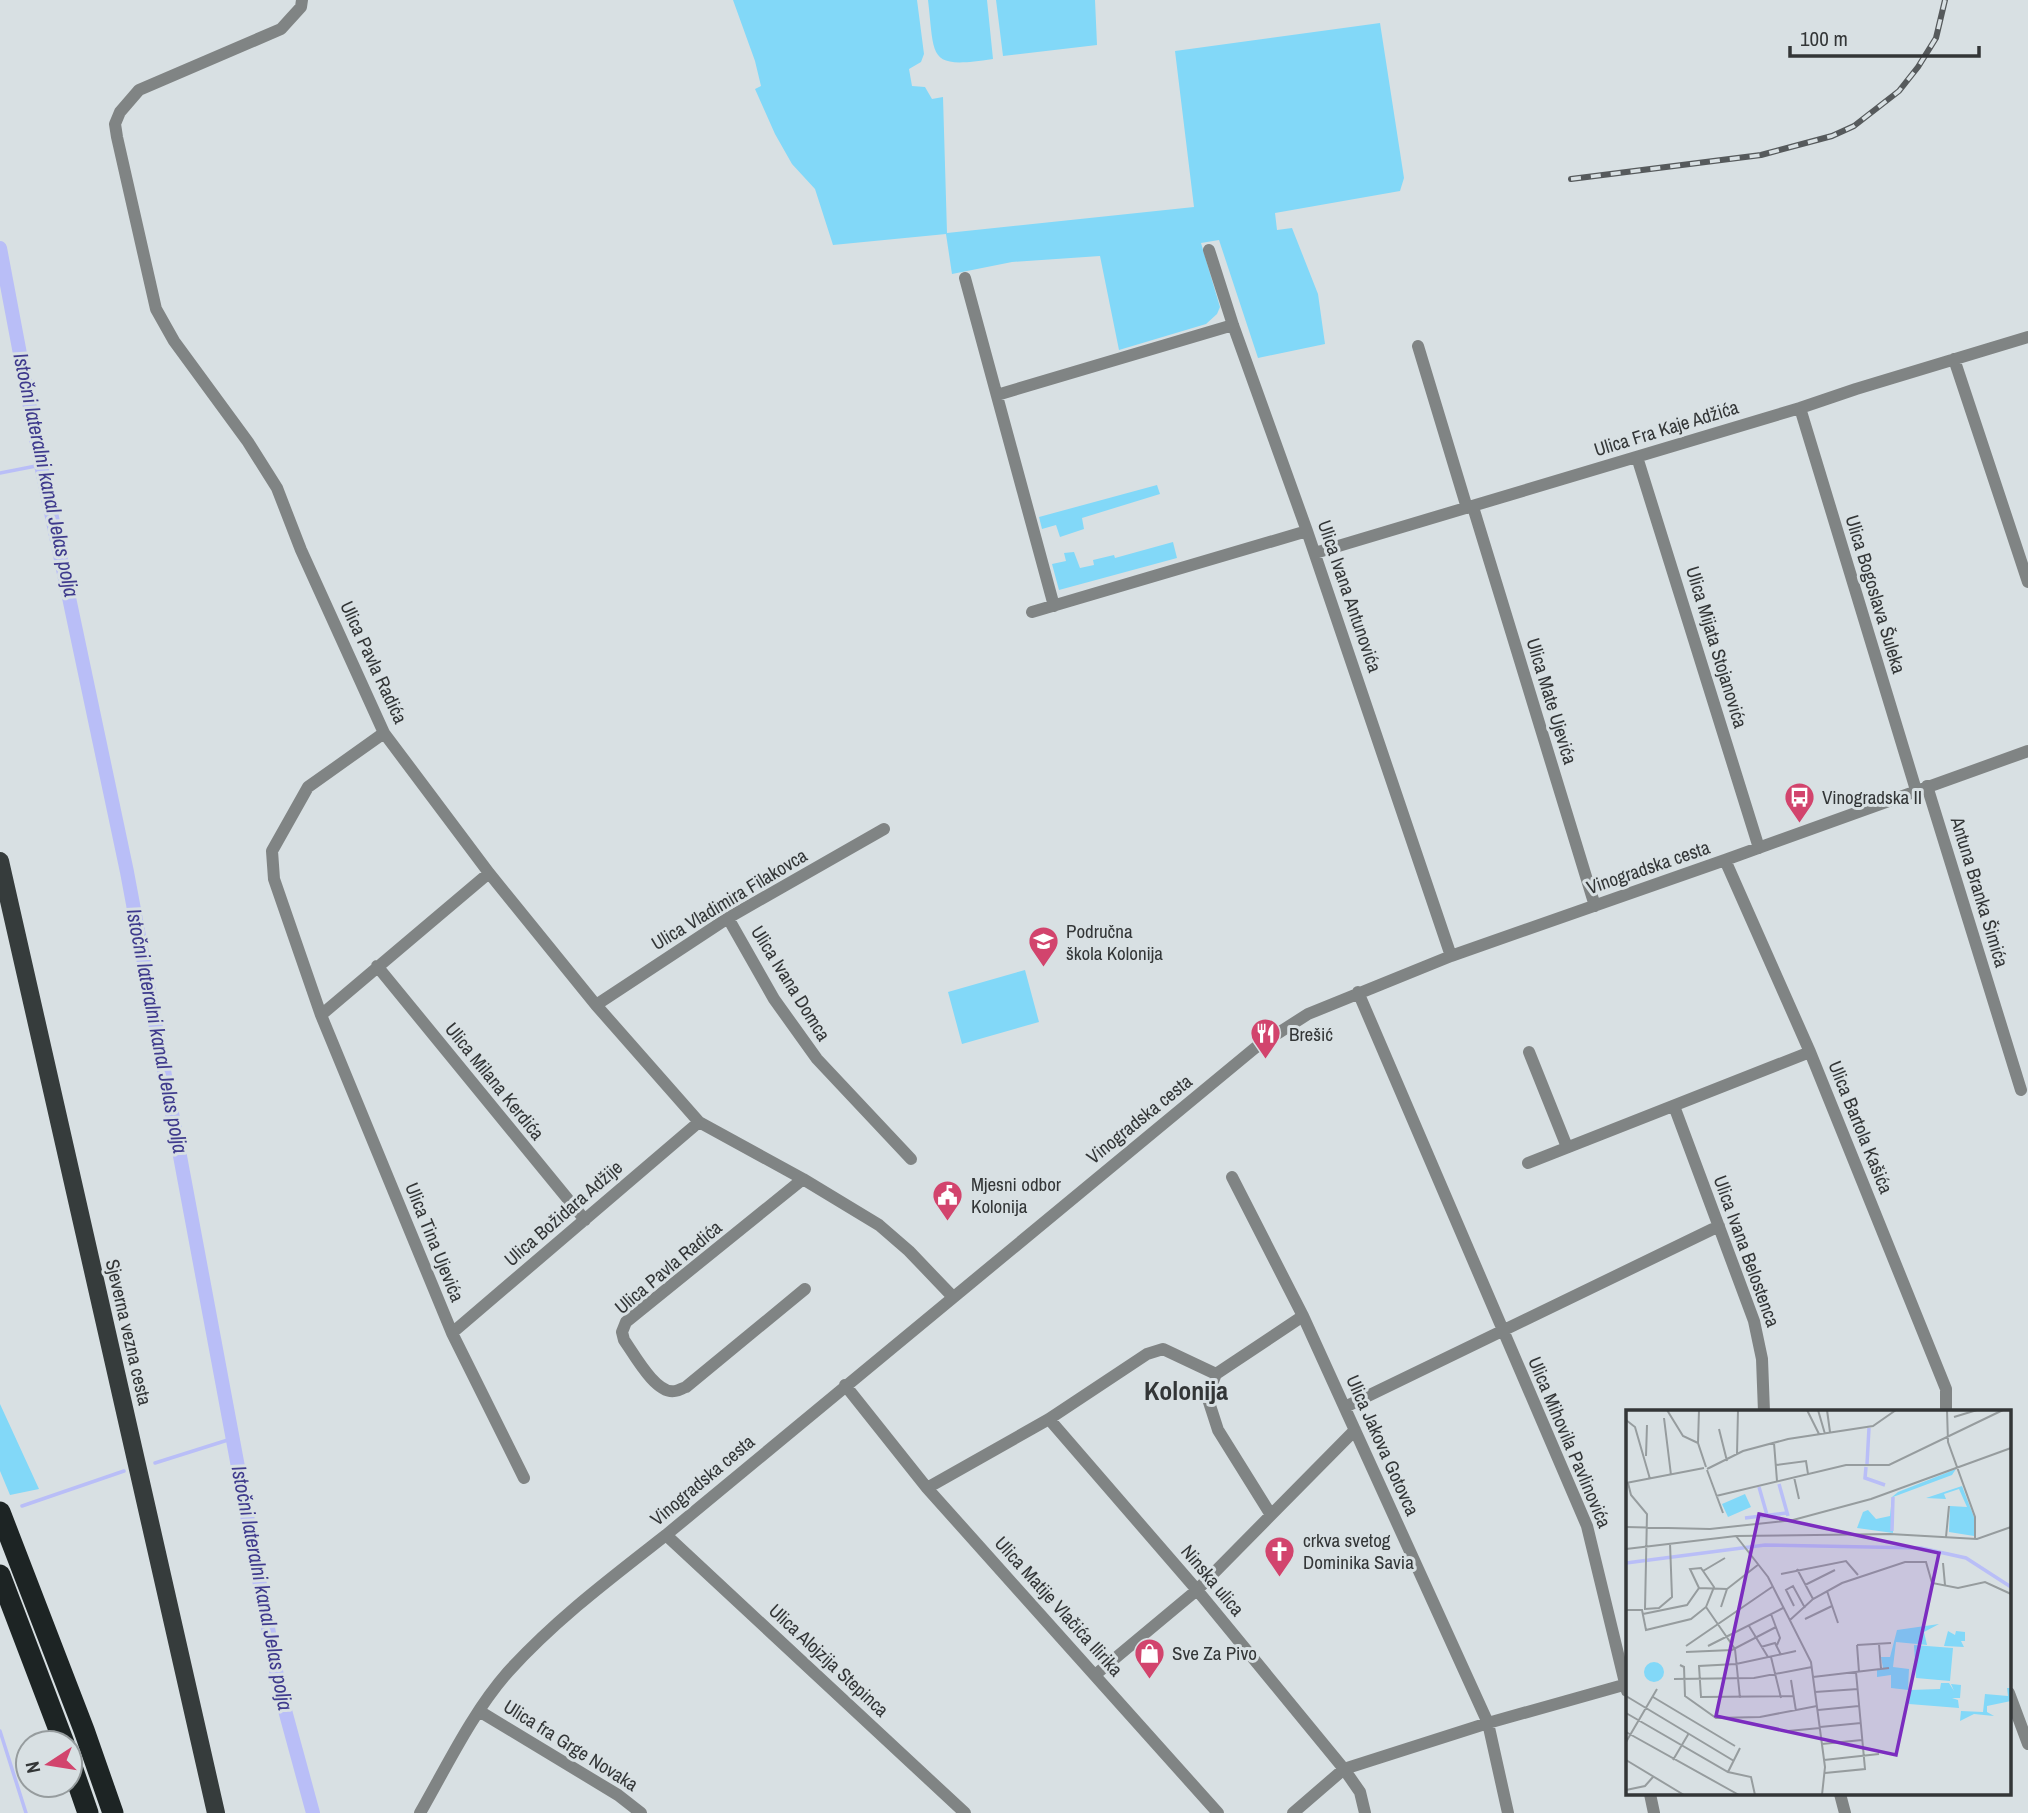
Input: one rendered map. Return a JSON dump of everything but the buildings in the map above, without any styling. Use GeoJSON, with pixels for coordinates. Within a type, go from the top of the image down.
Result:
{"type":"FeatureCollection","features":[{"type":"Feature","properties":{"kind":"highway"},"geometry":{"type":"LineString","coordinates":[[0,1512],[113,1813]]}},
{"type":"Feature","properties":{"kind":"highway"},"geometry":{"type":"LineString","coordinates":[[0,1575],[59,1729]]}},
{"type":"Feature","properties":{"kind":"main road","name":"Sjeverna vezna cesta"},"geometry":{"type":"LineString","coordinates":[[0,861],[216,1813]]}},
{"type":"Feature","properties":{"kind":"street","name":"Ulica Pavla Radića"},"geometry":{"type":"LineString","coordinates":[[302,0],[301,7],[281,29],[139,90],[126,103],[115,124],[156,309],[174,341],[248,442],[277,488],[301,550],[384,733],[489,873],[596,1005],[699,1122],[803,1179],[879,1225],[909,1251],[953,1297]]}},
{"type":"Feature","properties":{"kind":"street","name":"Ulica Ivana Antunovića"},"geometry":{"type":"LineString","coordinates":[[1209,250],[1451,956]]}},
{"type":"Feature","properties":{"kind":"street"},"geometry":{"type":"LineString","coordinates":[[965,278],[1054,606]]}},
{"type":"Feature","properties":{"kind":"street"},"geometry":{"type":"LineString","coordinates":[[997,396],[1233,325]]}},
{"type":"Feature","properties":{"kind":"street","name":"Ulica Fra Kaje Adžića"},"geometry":{"type":"LineString","coordinates":[[1315,553],[2028,337]]}},
{"type":"Feature","properties":{"kind":"street","name":"Ulica Mate Ujevića"},"geometry":{"type":"LineString","coordinates":[[1418,346],[1595,906]]}},
{"type":"Feature","properties":{"kind":"street"},"geometry":{"type":"LineString","coordinates":[[1954,359],[2028,582]]}},
{"type":"Feature","properties":{"kind":"street","name":"Ulica Bogoslava Šuleka"},"geometry":{"type":"LineString","coordinates":[[1800,408],[1922,788]]}},
{"type":"Feature","properties":{"kind":"street","name":"Ulica Mijata Stojanovića"},"geometry":{"type":"LineString","coordinates":[[1637,457],[1759,848]]}},
{"type":"Feature","properties":{"kind":"street"},"geometry":{"type":"LineString","coordinates":[[1032,612],[1307,531]]}},
{"type":"Feature","properties":{"kind":"street","name":"Ulica Tina Ujevića"},"geometry":{"type":"LineString","coordinates":[[384,733],[309,786],[272,851],[274,879],[321,1015],[452,1333],[524,1478]]}},
{"type":"Feature","properties":{"kind":"street","name":"Vinogradska cesta"},"geometry":{"type":"LineString","coordinates":[[420,1813],[480,1711],[508,1673],[585,1599],[1255,1048],[1308,1014],[1451,956],[2028,751]]}},
{"type":"Feature","properties":{"kind":"street","name":"Antuna Branka Šimića"},"geometry":{"type":"LineString","coordinates":[[1922,788],[2021,1090]]}},
{"type":"Feature","properties":{"kind":"street","name":"Ulica Vladimira Filakovca"},"geometry":{"type":"LineString","coordinates":[[596,1005],[728,918],[884,829]]}},
{"type":"Feature","properties":{"kind":"street","name":"Ulica Bartola Kašića"},"geometry":{"type":"LineString","coordinates":[[1726,860],[1810,1052],[1946,1389],[1946,1410]]}},
{"type":"Feature","properties":{"kind":"street"},"geometry":{"type":"LineString","coordinates":[[321,1015],[489,873]]}},
{"type":"Feature","properties":{"kind":"street","name":"Ulica Ivana Domca"},"geometry":{"type":"LineString","coordinates":[[728,918],[774,999],[817,1059],[911,1159]]}},
{"type":"Feature","properties":{"kind":"street","name":"Ulica Milana Kerdića"},"geometry":{"type":"LineString","coordinates":[[377,967],[584,1220]]}},
{"type":"Feature","properties":{"kind":"street","name":"Ulica Mihovila Pavlinovića"},"geometry":{"type":"LineString","coordinates":[[1358,992],[1587,1526],[1626,1683]]}},
{"type":"Feature","properties":{"kind":"street"},"geometry":{"type":"LineString","coordinates":[[1529,1052],[1567,1147]]}},
{"type":"Feature","properties":{"kind":"street"},"geometry":{"type":"LineString","coordinates":[[1528,1163],[1810,1052]]}},
{"type":"Feature","properties":{"kind":"street","name":"Ulica Ivana Belostenca"},"geometry":{"type":"LineString","coordinates":[[1674,1106],[1754,1321],[1762,1359],[1764,1410]]}},
{"type":"Feature","properties":{"kind":"street","name":"Ulica Božidara Adžije"},"geometry":{"type":"LineString","coordinates":[[452,1333],[699,1122]]}},
{"type":"Feature","properties":{"kind":"street","name":"Ulica Jakova Gotovca"},"geometry":{"type":"LineString","coordinates":[[1232,1177],[1303,1316],[1488,1723],[1508,1813]]}},
{"type":"Feature","properties":{"kind":"street","name":"Ulica Pavla Radića"},"geometry":{"type":"LineString","coordinates":[[803,1179],[626,1322],[622,1332],[624,1340],[657,1386],[675,1392],[686,1387],[805,1289]]}},
{"type":"Feature","properties":{"kind":"street"},"geometry":{"type":"LineString","coordinates":[[1345,1407],[1719,1227]]}},
{"type":"Feature","properties":{"kind":"street"},"geometry":{"type":"LineString","coordinates":[[1271,1515],[1219,1430],[1207,1396],[1216,1374],[1303,1316]]}},
{"type":"Feature","properties":{"kind":"street"},"geometry":{"type":"LineString","coordinates":[[928,1488],[1049,1419],[1147,1354],[1163,1349],[1216,1374]]}},
{"type":"Feature","properties":{"kind":"street","name":"Ulica Matije Vlačića Ilirika"},"geometry":{"type":"LineString","coordinates":[[845,1385],[928,1488],[1218,1813]]}},
{"type":"Feature","properties":{"kind":"street","name":"Ninska ulica"},"geometry":{"type":"LineString","coordinates":[[1049,1419],[1197,1590],[1343,1769],[1360,1792],[1365,1813]]}},
{"type":"Feature","properties":{"kind":"street"},"geometry":{"type":"LineString","coordinates":[[1095,1675],[1197,1590],[1355,1430]]}},
{"type":"Feature","properties":{"kind":"street","name":"Ulica Alojzija Stepinca"},"geometry":{"type":"LineString","coordinates":[[666,1535],[965,1813]]}},
{"type":"Feature","properties":{"kind":"street"},"geometry":{"type":"LineString","coordinates":[[1293,1813],[1343,1769],[1488,1723],[1626,1687]]}},
{"type":"Feature","properties":{"kind":"street"},"geometry":{"type":"LineString","coordinates":[[2010,1696],[2028,1744]]}},
{"type":"Feature","properties":{"kind":"street","name":"Ulica fra Grge Novaka"},"geometry":{"type":"LineString","coordinates":[[480,1711],[618,1795],[641,1813]]}},
{"type":"Feature","properties":{"kind":"street"},"geometry":{"type":"LineString","coordinates":[[1841,1796],[1845,1813]]}},
{"type":"Feature","properties":{"kind":"shaded area"},"geometry":{"type":"Polygon","coordinates":[[[733,0],[917,0],[924,54],[921,62],[909,69],[912,86],[925,87],[932,99],[943,97],[947,233],[1194,207],[1175,51],[1380,23],[1404,178],[1400,191],[1275,213],[1277,230],[1292,228],[1318,294],[1325,344],[1258,358],[1219,240],[1201,243],[1220,307],[1217,314],[1206,324],[1119,350],[1100,256],[1012,262],[952,274],[946,234],[833,245],[815,189],[792,164],[755,89],[761,86],[755,61],[733,0]]]}},
{"type":"Feature","properties":{"kind":"shaded area"},"geometry":{"type":"Polygon","coordinates":[[[928,0],[987,0],[993,59],[956,62],[945,60],[938,55],[932,36],[928,0]]]}},
{"type":"Feature","properties":{"kind":"shaded area"},"geometry":{"type":"Polygon","coordinates":[[[996,0],[1095,0],[1097,45],[1003,56],[996,0]]]}},
{"type":"Feature","properties":{"kind":"shaded area"},"geometry":{"type":"Polygon","coordinates":[[[1157,485],[1160,494],[1082,518],[1084,529],[1060,537],[1056,525],[1042,529],[1039,517],[1157,485]]]}},
{"type":"Feature","properties":{"kind":"shaded area"},"geometry":{"type":"Polygon","coordinates":[[[1173,542],[1177,558],[1059,590],[1052,564],[1066,561],[1064,553],[1074,552],[1080,568],[1094,565],[1093,560],[1114,555],[1115,558],[1173,542]]]}},
{"type":"Feature","properties":{"kind":"shaded area"},"geometry":{"type":"Polygon","coordinates":[[[1025,970],[1039,1022],[962,1044],[948,992],[1025,970]]]}},
{"type":"Feature","properties":{"kind":"shaded area"},"geometry":{"type":"Polygon","coordinates":[[[0,1404],[39,1489],[10,1495],[0,1471],[0,1404]]]}},
{"type":"Feature","properties":{"kind":"waterway","name":"Istočni lateralni kanal Jelas polja"},"geometry":{"type":"LineString","coordinates":[[0,248],[41,465],[127,872],[280,1692],[313,1813]]}},
{"type":"Feature","properties":{"kind":"waterway"},"geometry":{"type":"LineString","coordinates":[[0,473],[41,465]]}},
{"type":"Feature","properties":{"kind":"waterway"},"geometry":{"type":"LineString","coordinates":[[155,1463],[231,1439]]}},
{"type":"Feature","properties":{"kind":"waterway"},"geometry":{"type":"LineString","coordinates":[[22,1506],[124,1471]]}},
{"type":"Feature","properties":{"kind":"waterway"},"geometry":{"type":"LineString","coordinates":[[0,1731],[26,1813]]}},
{"type":"Feature","properties":{"kind":"railway"},"geometry":{"type":"LineString","coordinates":[[1571,179],[1761,155],[1832,136],[1854,126],[1899,91],[1918,67],[1936,38],[1945,0]]}},
{"type":"Feature","properties":{"kind":"place","name":"Vinogradska II"},"geometry":{"type":"Point","coordinates":[1799,824]}},
{"type":"Feature","properties":{"kind":"place","name":"Područna škola Kolonija"},"geometry":{"type":"Point","coordinates":[1043,969]}},
{"type":"Feature","properties":{"kind":"place","name":"Brešić"},"geometry":{"type":"Point","coordinates":[1266,1061]}},
{"type":"Feature","properties":{"kind":"place","name":"Mjesni odbor Kolonija"},"geometry":{"type":"Point","coordinates":[948,1222]}},
{"type":"Feature","properties":{"kind":"place","name":"crkva svetog Dominika Savia"},"geometry":{"type":"Point","coordinates":[1280,1578]}},
{"type":"Feature","properties":{"kind":"place","name":"Sve Za Pivo"},"geometry":{"type":"Point","coordinates":[1149,1680]}},
{"type":"Feature","properties":{"kind":"district","name":"Kolonija"},"geometry":{"type":"Point","coordinates":[1186,1391]}}]}
